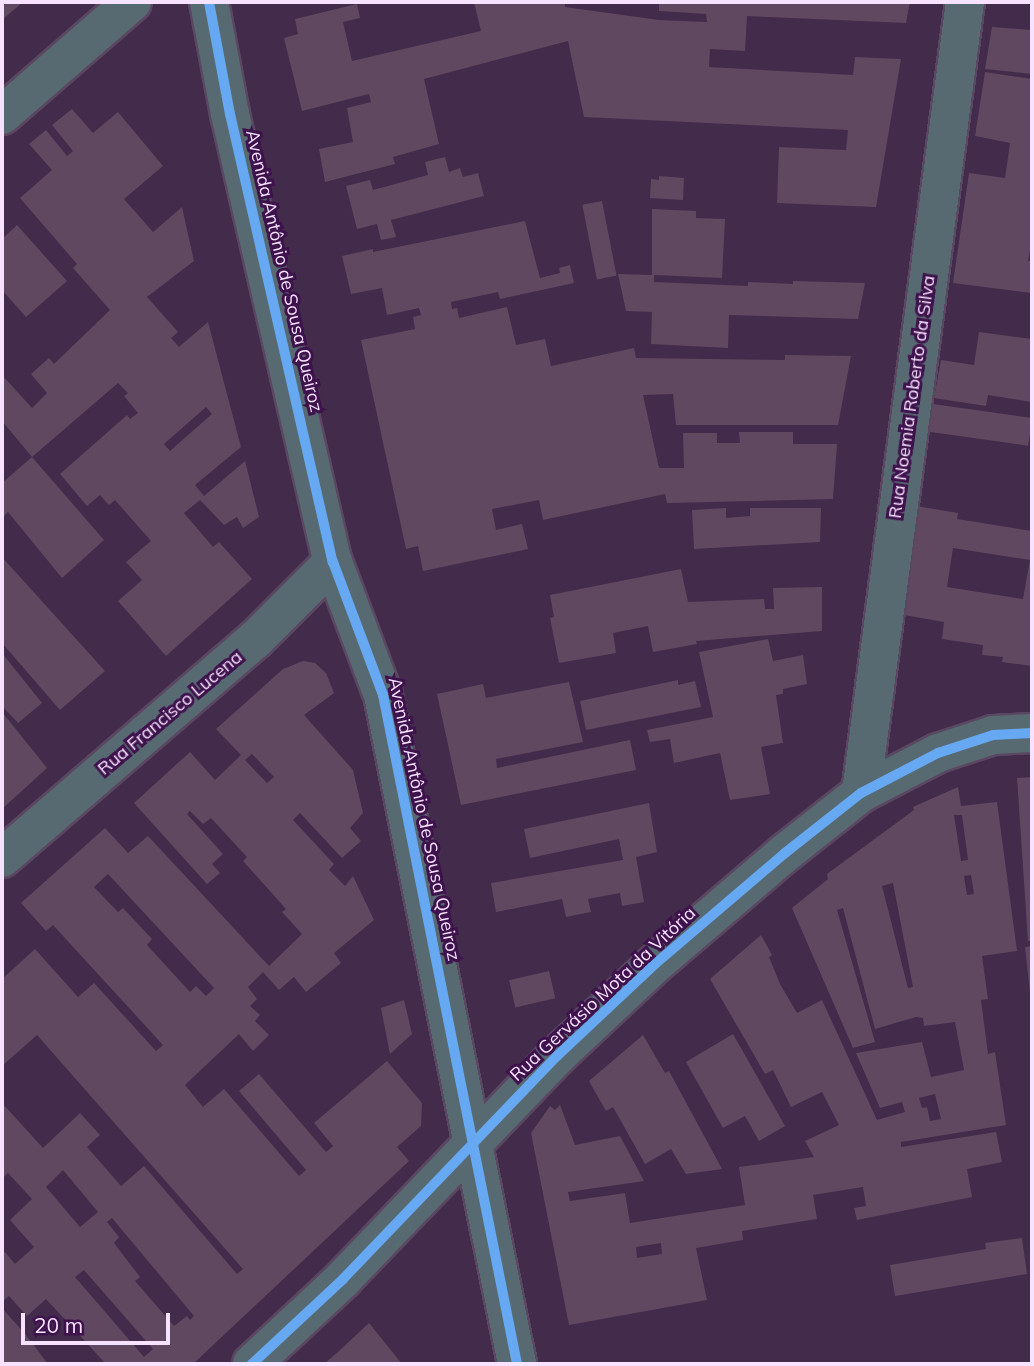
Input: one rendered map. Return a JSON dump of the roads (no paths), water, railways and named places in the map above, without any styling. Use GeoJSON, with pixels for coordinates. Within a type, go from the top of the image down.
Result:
{"type":"FeatureCollection","features":[{"type":"Feature","properties":{"kind":"street"},"geometry":{"type":"LineString","coordinates":[[2,115],[132,2]]}},
{"type":"Feature","properties":{"kind":"street","name":"Avenida Antônio de Sousa Queiroz"},"geometry":{"type":"LineString","coordinates":[[209,2],[233,127],[332,562],[383,695],[517,1364]]}},
{"type":"Feature","properties":{"kind":"street","name":"Rua Noemia Roberto da Silva"},"geometry":{"type":"LineString","coordinates":[[861,793],[965,2]]}},
{"type":"Feature","properties":{"kind":"street","name":"Rua Francisco Lucena"},"geometry":{"type":"LineString","coordinates":[[2,858],[255,640],[332,562]]}},
{"type":"Feature","properties":{"kind":"street","name":"Rua Gervásio Mota da Vitória"},"geometry":{"type":"LineString","coordinates":[[252,1364],[343,1279],[557,1056],[655,964],[785,853],[861,793],[938,753],[993,736],[1032,733]]}}]}
